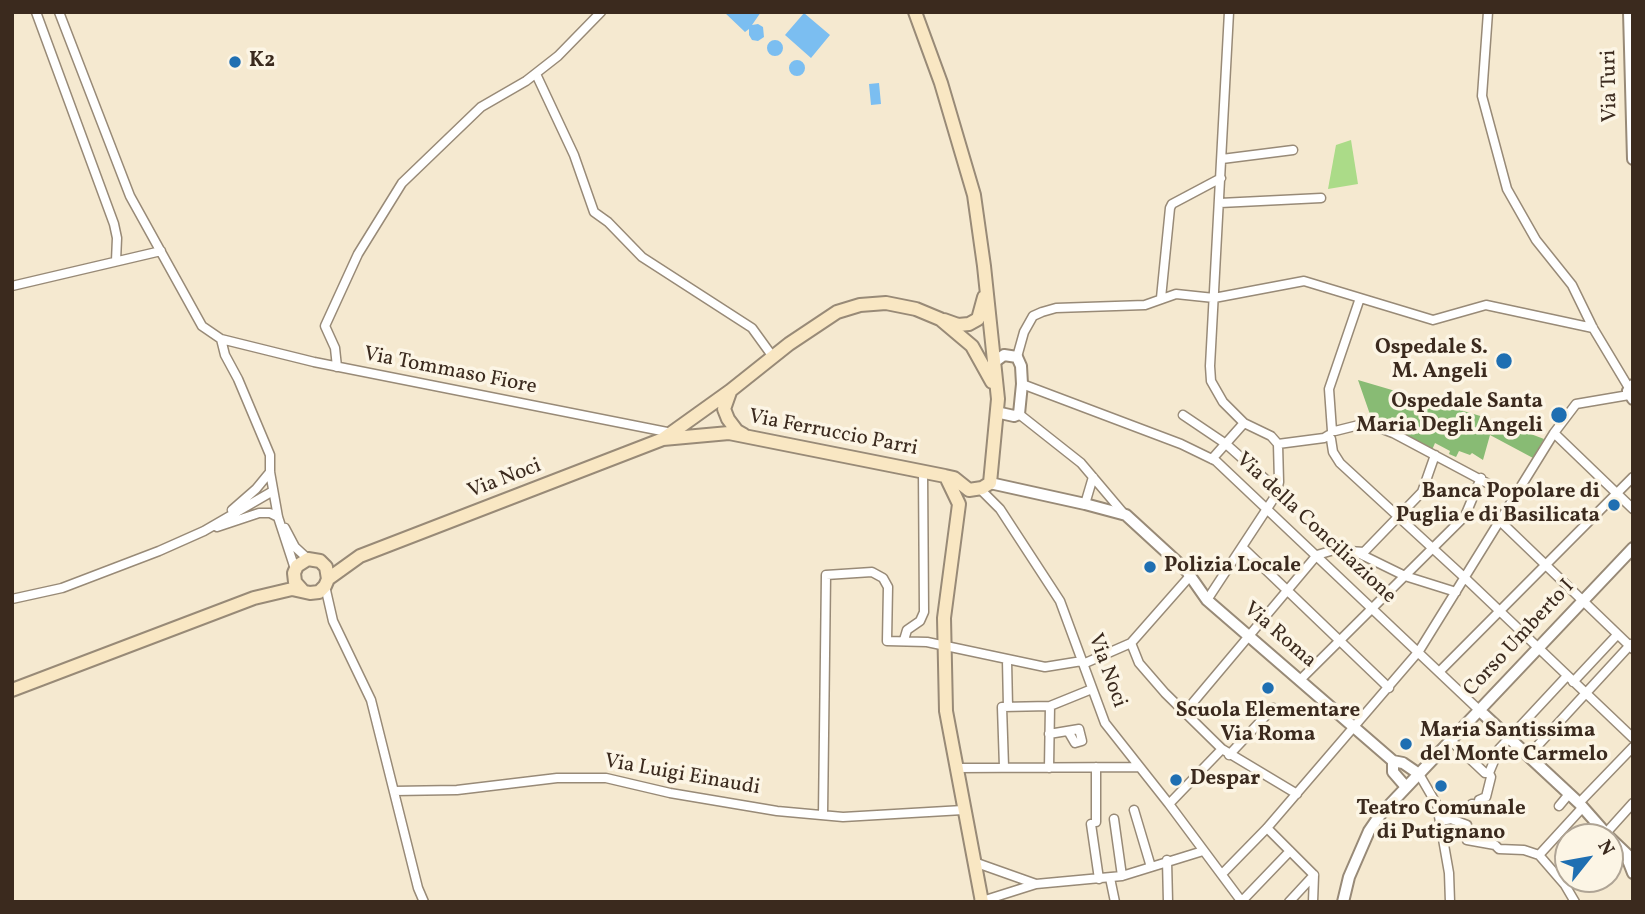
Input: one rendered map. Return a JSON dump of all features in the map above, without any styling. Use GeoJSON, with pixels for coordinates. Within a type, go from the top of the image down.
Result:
{"type":"FeatureCollection","features":[{"type":"Feature","properties":{"kind":"main road"},"geometry":{"type":"LineString","coordinates":[[915,12],[941,83],[974,195],[997,392],[996,412],[980,487],[963,496],[959,504],[944,618],[946,712],[981,901]]}},
{"type":"Feature","properties":{"kind":"main road"},"geometry":{"type":"LineString","coordinates":[[940,319],[958,325],[969,324],[978,319],[986,286]]}},
{"type":"Feature","properties":{"kind":"main road","name":"Via Noci"},"geometry":{"type":"LineString","coordinates":[[314,560],[360,556],[668,436],[837,312],[860,305],[886,303],[916,309],[940,319],[972,346],[997,392]]}},
{"type":"Feature","properties":{"kind":"main road"},"geometry":{"type":"LineString","coordinates":[[730,391],[724,409],[737,431],[748,437]]}},
{"type":"Feature","properties":{"kind":"main road","name":"Via Ferruccio Parri"},"geometry":{"type":"LineString","coordinates":[[668,436],[718,434],[748,437],[945,475],[980,487]]}},
{"type":"Feature","properties":{"kind":"main road"},"geometry":{"type":"LineString","coordinates":[[945,475],[952,484],[959,504]]}},
{"type":"Feature","properties":{"kind":"main road","name":"Via Noci"},"geometry":{"type":"LineString","coordinates":[[326,583],[360,556]]}},
{"type":"Feature","properties":{"kind":"main road"},"geometry":{"type":"LineString","coordinates":[[12,690],[254,598],[280,591],[318,592],[326,583],[327,571],[314,560],[300,563],[295,571],[254,598]]}},
{"type":"Feature","properties":{"kind":"main road"},"geometry":{"type":"LineString","coordinates":[[295,571],[295,582],[307,592]]}},
{"type":"Feature","properties":{"kind":"street"},"geometry":{"type":"LineString","coordinates":[[36,12],[114,225],[117,238],[116,261]]}},
{"type":"Feature","properties":{"kind":"street"},"geometry":{"type":"LineString","coordinates":[[59,12],[130,196],[202,326],[221,339],[225,355],[238,379],[270,455],[270,472],[278,517],[295,571]]}},
{"type":"Feature","properties":{"kind":"street"},"geometry":{"type":"LineString","coordinates":[[337,367],[335,348],[325,326],[358,254],[402,183],[481,107],[536,74],[558,56],[601,12]]}},
{"type":"Feature","properties":{"kind":"street"},"geometry":{"type":"LineString","coordinates":[[1207,600],[1276,495],[1279,482],[1278,443],[1271,436],[1244,423],[1223,402],[1211,381],[1229,12]]}},
{"type":"Feature","properties":{"kind":"street"},"geometry":{"type":"LineString","coordinates":[[1222,874],[1267,828],[1419,651],[1554,433],[1576,404],[1631,392],[1592,328],[1572,285],[1536,240],[1507,189],[1482,96],[1488,12]]}},
{"type":"Feature","properties":{"kind":"street","name":"Via Turi"},"geometry":{"type":"LineString","coordinates":[[1629,12],[1633,159]]}},
{"type":"Feature","properties":{"kind":"street"},"geometry":{"type":"LineString","coordinates":[[536,74],[574,155],[594,212],[608,222],[642,257],[751,328],[773,357]]}},
{"type":"Feature","properties":{"kind":"street"},"geometry":{"type":"LineString","coordinates":[[1222,159],[1293,150]]}},
{"type":"Feature","properties":{"kind":"street"},"geometry":{"type":"LineString","coordinates":[[1161,298],[1172,204],[1221,178]]}},
{"type":"Feature","properties":{"kind":"street"},"geometry":{"type":"LineString","coordinates":[[1220,203],[1321,198]]}},
{"type":"Feature","properties":{"kind":"street"},"geometry":{"type":"LineString","coordinates":[[12,286],[161,251]]}},
{"type":"Feature","properties":{"kind":"street"},"geometry":{"type":"LineString","coordinates":[[1019,414],[1022,384],[1021,366],[1017,356],[1024,332],[1033,316],[1056,308],[1146,305],[1176,293],[1214,298],[1304,281],[1433,320],[1486,305],[1592,328]]}},
{"type":"Feature","properties":{"kind":"street"},"geometry":{"type":"LineString","coordinates":[[1360,298],[1329,389],[1333,452],[1340,463],[1396,517],[1465,578],[1633,738]]}},
{"type":"Feature","properties":{"kind":"street","name":"Via Tommaso Fiore"},"geometry":{"type":"LineString","coordinates":[[221,339],[337,367],[668,436]]}},
{"type":"Feature","properties":{"kind":"street"},"geometry":{"type":"LineString","coordinates":[[993,363],[1004,355],[1017,356]]}},
{"type":"Feature","properties":{"kind":"street","name":"Via della Conciliazione"},"geometry":{"type":"LineString","coordinates":[[1022,384],[1181,444],[1212,459],[1479,710]]}},
{"type":"Feature","properties":{"kind":"street"},"geometry":{"type":"LineString","coordinates":[[996,412],[1014,416],[1019,414]]}},
{"type":"Feature","properties":{"kind":"street"},"geometry":{"type":"LineString","coordinates":[[1019,414],[1081,463],[1126,515]]}},
{"type":"Feature","properties":{"kind":"street"},"geometry":{"type":"LineString","coordinates":[[1183,415],[1226,444],[1272,485]]}},
{"type":"Feature","properties":{"kind":"street"},"geometry":{"type":"LineString","coordinates":[[1212,459],[1244,423]]}},
{"type":"Feature","properties":{"kind":"street"},"geometry":{"type":"LineString","coordinates":[[1278,443],[1324,438],[1367,423],[1393,433],[1516,498]]}},
{"type":"Feature","properties":{"kind":"street"},"geometry":{"type":"LineString","coordinates":[[1554,433],[1633,509]]}},
{"type":"Feature","properties":{"kind":"street"},"geometry":{"type":"LineString","coordinates":[[1185,712],[1317,555],[1334,550],[1364,552],[1422,492],[1436,455]]}},
{"type":"Feature","properties":{"kind":"street"},"geometry":{"type":"LineString","coordinates":[[904,640],[907,630],[920,621],[924,612],[923,471]]}},
{"type":"Feature","properties":{"kind":"street"},"geometry":{"type":"LineString","coordinates":[[204,531],[246,499],[270,472]]}},
{"type":"Feature","properties":{"kind":"street"},"geometry":{"type":"LineString","coordinates":[[1085,504],[1093,477]]}},
{"type":"Feature","properties":{"kind":"street"},"geometry":{"type":"LineString","coordinates":[[1440,671],[1633,477]]}},
{"type":"Feature","properties":{"kind":"street"},"geometry":{"type":"LineString","coordinates":[[1300,680],[1465,516],[1481,478]]}},
{"type":"Feature","properties":{"kind":"street"},"geometry":{"type":"LineString","coordinates":[[980,487],[1085,504],[1126,515]]}},
{"type":"Feature","properties":{"kind":"street","name":"Via Noci"},"geometry":{"type":"LineString","coordinates":[[980,487],[1000,509],[1059,601],[1105,723],[1242,902]]}},
{"type":"Feature","properties":{"kind":"street"},"geometry":{"type":"LineString","coordinates":[[204,531],[273,491]]}},
{"type":"Feature","properties":{"kind":"street"},"geometry":{"type":"LineString","coordinates":[[12,600],[62,588],[204,531],[259,513],[271,513],[278,517],[295,547],[314,560]]}},
{"type":"Feature","properties":{"kind":"street","name":"Via Roma"},"geometry":{"type":"LineString","coordinates":[[1126,515],[1186,570],[1207,600],[1393,761],[1403,763],[1419,774]]}},
{"type":"Feature","properties":{"kind":"street"},"geometry":{"type":"LineString","coordinates":[[1500,521],[1581,601],[1632,646],[1529,755]]}},
{"type":"Feature","properties":{"kind":"street"},"geometry":{"type":"LineString","coordinates":[[1242,547],[1389,688]]}},
{"type":"Feature","properties":{"kind":"street","name":"Corso Umberto I"},"geometry":{"type":"LineString","coordinates":[[1343,902],[1349,877],[1369,831],[1380,815],[1633,548]]}},
{"type":"Feature","properties":{"kind":"street"},"geometry":{"type":"LineString","coordinates":[[1358,553],[1405,576],[1456,592]]}},
{"type":"Feature","properties":{"kind":"street"},"geometry":{"type":"LineString","coordinates":[[823,815],[826,575],[872,572],[883,578],[888,587],[887,641],[927,642],[1045,667],[1082,663],[1131,643],[1190,576]]}},
{"type":"Feature","properties":{"kind":"street"},"geometry":{"type":"LineString","coordinates":[[326,583],[333,621]]}},
{"type":"Feature","properties":{"kind":"street"},"geometry":{"type":"LineString","coordinates":[[307,592],[318,599],[333,621],[371,700],[418,888],[424,902]]}},
{"type":"Feature","properties":{"kind":"street"},"geometry":{"type":"LineString","coordinates":[[1472,804],[1479,805],[1479,800],[1486,797],[1489,773],[1496,755],[1509,738],[1617,635]]}},
{"type":"Feature","properties":{"kind":"street"},"geometry":{"type":"LineString","coordinates":[[1131,643],[1139,663],[1226,752],[1297,793]]}},
{"type":"Feature","properties":{"kind":"street"},"geometry":{"type":"LineString","coordinates":[[1004,767],[1007,660]]}},
{"type":"Feature","properties":{"kind":"street"},"geometry":{"type":"LineString","coordinates":[[1005,707],[1051,706],[1092,689]]}},
{"type":"Feature","properties":{"kind":"street"},"geometry":{"type":"LineString","coordinates":[[1049,768],[1051,706]]}},
{"type":"Feature","properties":{"kind":"street"},"geometry":{"type":"LineString","coordinates":[[1169,804],[1273,708]]}},
{"type":"Feature","properties":{"kind":"street"},"geometry":{"type":"LineString","coordinates":[[1479,710],[1529,755],[1597,823]]}},
{"type":"Feature","properties":{"kind":"street"},"geometry":{"type":"LineString","coordinates":[[1049,734],[1068,731]]}},
{"type":"Feature","properties":{"kind":"street"},"geometry":{"type":"LineString","coordinates":[[1450,740],[1479,768],[1489,773]]}},
{"type":"Feature","properties":{"kind":"street"},"geometry":{"type":"LineString","coordinates":[[1539,855],[1633,747]]}},
{"type":"Feature","properties":{"kind":"street"},"geometry":{"type":"LineString","coordinates":[[1393,761],[1393,772],[1406,787]]}},
{"type":"Feature","properties":{"kind":"street"},"geometry":{"type":"LineString","coordinates":[[956,768],[1138,767]]}},
{"type":"Feature","properties":{"kind":"street"},"geometry":{"type":"LineString","coordinates":[[1096,768],[1094,823],[1099,879]]}},
{"type":"Feature","properties":{"kind":"street"},"geometry":{"type":"LineString","coordinates":[[1419,774],[1433,795],[1441,821],[1450,902]]}},
{"type":"Feature","properties":{"kind":"street","name":"Via Luigi Einaudi"},"geometry":{"type":"LineString","coordinates":[[394,790],[457,790],[557,778],[606,778],[670,793],[777,811],[844,817],[963,810]]}},
{"type":"Feature","properties":{"kind":"street"},"geometry":{"type":"LineString","coordinates":[[1559,806],[1569,794]]}},
{"type":"Feature","properties":{"kind":"street"},"geometry":{"type":"LineString","coordinates":[[1618,823],[1633,803]]}},
{"type":"Feature","properties":{"kind":"street"},"geometry":{"type":"LineString","coordinates":[[1134,810],[1151,867]]}},
{"type":"Feature","properties":{"kind":"street"},"geometry":{"type":"LineString","coordinates":[[1114,818],[1122,876]]}},
{"type":"Feature","properties":{"kind":"street"},"geometry":{"type":"LineString","coordinates":[[1441,821],[1451,819],[1467,825],[1467,840],[1495,845],[1499,849],[1524,850],[1539,855],[1557,875],[1575,902]]}},
{"type":"Feature","properties":{"kind":"street"},"geometry":{"type":"LineString","coordinates":[[1267,828],[1314,875],[1312,902]]}},
{"type":"Feature","properties":{"kind":"street"},"geometry":{"type":"LineString","coordinates":[[1242,902],[1290,850]]}},
{"type":"Feature","properties":{"kind":"street"},"geometry":{"type":"LineString","coordinates":[[981,901],[1036,884],[1122,876],[1203,851]]}},
{"type":"Feature","properties":{"kind":"street"},"geometry":{"type":"LineString","coordinates":[[1629,857],[1633,873]]}},
{"type":"Feature","properties":{"kind":"street"},"geometry":{"type":"LineString","coordinates":[[1167,860],[1168,902]]}},
{"type":"Feature","properties":{"kind":"street"},"geometry":{"type":"LineString","coordinates":[[974,862],[1036,884]]}},
{"type":"Feature","properties":{"kind":"street"},"geometry":{"type":"LineString","coordinates":[[1289,902],[1314,875]]}},
{"type":"Feature","properties":{"kind":"street"},"geometry":{"type":"LineString","coordinates":[[1111,877],[1115,902]]}},
{"type":"Feature","properties":{"kind":"green space"},"geometry":{"type":"Polygon","coordinates":[[[1351,140],[1358,184],[1328,189],[1336,145],[1351,140]]]}},
{"type":"Feature","properties":{"kind":"green space"},"geometry":{"type":"Polygon","coordinates":[[[1358,380],[1494,420],[1544,439],[1533,458],[1490,435],[1483,460],[1472,453],[1470,455],[1459,451],[1456,457],[1435,443],[1432,450],[1387,426],[1373,423],[1358,380]]]}},
{"type":"Feature","properties":{"kind":"water"},"geometry":{"type":"Polygon","coordinates":[[[724,12],[761,12],[752,25],[763,27],[764,37],[758,41],[752,40],[749,29],[745,32],[724,12]]]}},
{"type":"Feature","properties":{"kind":"water"},"geometry":{"type":"Polygon","coordinates":[[[804,13],[830,35],[811,58],[785,35],[804,13]]]}},
{"type":"Feature","properties":{"kind":"water"},"geometry":{"type":"Polygon","coordinates":[[[772,40],[778,40],[783,48],[781,54],[772,56],[767,51],[767,45],[772,40]]]}},
{"type":"Feature","properties":{"kind":"water"},"geometry":{"type":"Polygon","coordinates":[[[794,60],[800,60],[805,68],[803,74],[794,76],[789,71],[789,65],[794,60]]]}},
{"type":"Feature","properties":{"kind":"water"},"geometry":{"type":"Polygon","coordinates":[[[879,83],[881,104],[871,105],[869,84],[879,83]]]}},
{"type":"Feature","properties":{"kind":"place","name":"K2"},"geometry":{"type":"Point","coordinates":[235,62]}},
{"type":"Feature","properties":{"kind":"place","name":"Ospedale S. M. Angeli"},"geometry":{"type":"Point","coordinates":[1504,361]}},
{"type":"Feature","properties":{"kind":"place","name":"Ospedale Santa Maria Degli Angeli"},"geometry":{"type":"Point","coordinates":[1559,415]}},
{"type":"Feature","properties":{"kind":"place","name":"Banca Popolare di Puglia e di Basilicata"},"geometry":{"type":"Point","coordinates":[1614,505]}},
{"type":"Feature","properties":{"kind":"place","name":"Polizia Locale"},"geometry":{"type":"Point","coordinates":[1150,567]}},
{"type":"Feature","properties":{"kind":"place","name":"Scuola Elementare Via Roma"},"geometry":{"type":"Point","coordinates":[1268,688]}},
{"type":"Feature","properties":{"kind":"place","name":"Maria Santissima del Monte Carmelo"},"geometry":{"type":"Point","coordinates":[1406,744]}},
{"type":"Feature","properties":{"kind":"place","name":"Despar"},"geometry":{"type":"Point","coordinates":[1176,780]}},
{"type":"Feature","properties":{"kind":"place","name":"Teatro Comunale di Putignano"},"geometry":{"type":"Point","coordinates":[1441,786]}}]}
